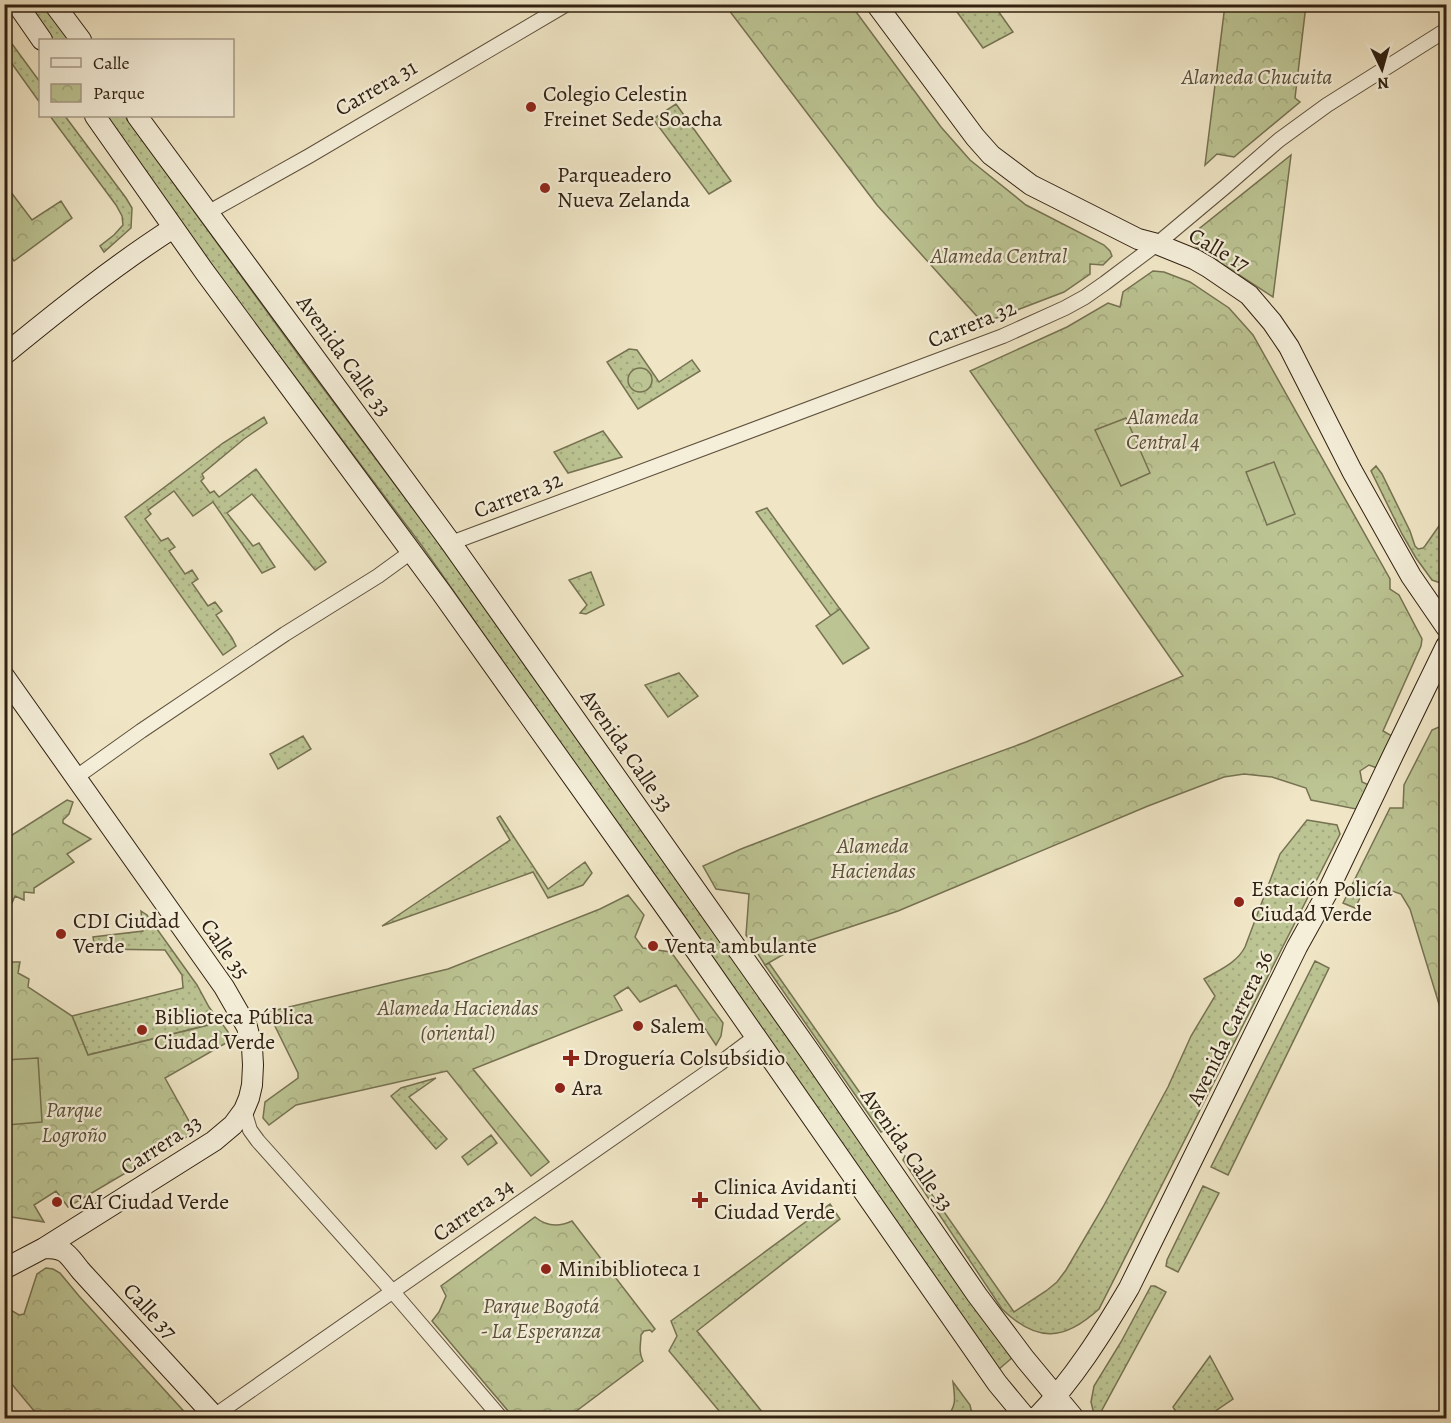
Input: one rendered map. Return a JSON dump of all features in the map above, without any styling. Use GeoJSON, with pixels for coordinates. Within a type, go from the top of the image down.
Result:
{"type":"FeatureCollection","features":[{"type":"Feature","properties":{"kind":"main road"},"geometry":{"type":"LineString","coordinates":[[17,4],[41,39]]}},
{"type":"Feature","properties":{"kind":"main road"},"geometry":{"type":"LineString","coordinates":[[54,4],[80,39]]}},
{"type":"Feature","properties":{"kind":"main road","name":"Calle 17"},"geometry":{"type":"LineString","coordinates":[[876,4],[975,137],[991,155],[1045,192],[1138,239],[1157,244],[1208,267],[1249,295],[1289,347],[1352,471],[1411,576],[1446,627]]}},
{"type":"Feature","properties":{"kind":"main road"},"geometry":{"type":"LineString","coordinates":[[96,117],[173,228],[411,552],[678,925],[997,1383],[1026,1419]]}},
{"type":"Feature","properties":{"kind":"main road","name":"Avenida Calle 33"},"geometry":{"type":"LineString","coordinates":[[138,117],[451,543],[804,1043],[977,1295],[1074,1419]]}},
{"type":"Feature","properties":{"kind":"main road"},"geometry":{"type":"LineString","coordinates":[[4,355],[122,263],[173,228]]}},
{"type":"Feature","properties":{"kind":"main road","name":"Avenida Carrera 36"},"geometry":{"type":"LineString","coordinates":[[1036,1419],[1056,1397],[1118,1307],[1297,947],[1327,893],[1446,646]]}},
{"type":"Feature","properties":{"kind":"main road","name":"Calle 35"},"geometry":{"type":"LineString","coordinates":[[4,676],[224,987],[247,1027],[252,1047],[253,1065],[252,1084],[244,1110]]}},
{"type":"Feature","properties":{"kind":"main road"},"geometry":{"type":"LineString","coordinates":[[1425,689],[1446,680]]}},
{"type":"Feature","properties":{"kind":"main road","name":"Carrera 33"},"geometry":{"type":"LineString","coordinates":[[4,1269],[44,1248],[214,1141],[233,1125],[244,1110]]}},
{"type":"Feature","properties":{"kind":"main road","name":"Calle 37"},"geometry":{"type":"LineString","coordinates":[[44,1248],[57,1248],[65,1251],[215,1417]]}},
{"type":"Feature","properties":{"kind":"street","name":"Carrera 31"},"geometry":{"type":"LineString","coordinates":[[209,212],[567,4]]}},
{"type":"Feature","properties":{"kind":"street","name":"Carrera 32"},"geometry":{"type":"LineString","coordinates":[[451,543],[1003,336],[1065,308],[1085,297],[1157,244],[1279,140],[1327,105],[1446,30]]}},
{"type":"Feature","properties":{"kind":"street"},"geometry":{"type":"LineString","coordinates":[[75,778],[285,634],[378,576],[411,552]]}},
{"type":"Feature","properties":{"kind":"street","name":"Carrera 34"},"geometry":{"type":"LineString","coordinates":[[215,1417],[755,1037]]}},
{"type":"Feature","properties":{"kind":"street"},"geometry":{"type":"LineString","coordinates":[[244,1110],[250,1130],[258,1141],[393,1292],[501,1419]]}},
{"type":"Feature","properties":{"kind":"green space"},"geometry":{"type":"Polygon","coordinates":[[[28,5],[44,5],[69,39],[52,39],[28,5]]]}},
{"type":"Feature","properties":{"kind":"green space","name":"Alameda Central"},"geometry":{"type":"Polygon","coordinates":[[[725,5],[851,5],[941,127],[970,160],[1026,205],[1104,245],[1112,256],[1103,265],[1090,264],[1090,274],[1064,292],[983,323],[877,205],[725,5]]]}},
{"type":"Feature","properties":{"kind":"green space"},"geometry":{"type":"Polygon","coordinates":[[[952,5],[994,5],[1013,32],[983,48],[952,5]]]}},
{"type":"Feature","properties":{"kind":"green space","name":"Alameda Chucuita"},"geometry":{"type":"Polygon","coordinates":[[[1225,5],[1306,5],[1295,98],[1300,102],[1234,157],[1217,154],[1205,165],[1225,5]]]}},
{"type":"Feature","properties":{"kind":"green space"},"geometry":{"type":"Polygon","coordinates":[[[4,33],[39,81],[39,102],[5,54],[4,33]]]}},
{"type":"Feature","properties":{"kind":"green space"},"geometry":{"type":"Polygon","coordinates":[[[676,104],[731,181],[709,194],[653,119],[676,104]]]}},
{"type":"Feature","properties":{"kind":"green space"},"geometry":{"type":"Polygon","coordinates":[[[51,117],[66,117],[132,208],[131,228],[104,252],[100,246],[123,225],[122,216],[51,117]]]}},
{"type":"Feature","properties":{"kind":"green space"},"geometry":{"type":"Polygon","coordinates":[[[107,117],[126,117],[435,538],[1013,1357],[998,1370],[422,546],[182,227],[107,117]]]}},
{"type":"Feature","properties":{"kind":"green space","name":"Alameda Chucuita"},"geometry":{"type":"Polygon","coordinates":[[[1291,155],[1273,297],[1195,246],[1193,239],[1195,232],[1291,155]]]}},
{"type":"Feature","properties":{"kind":"green space"},"geometry":{"type":"Polygon","coordinates":[[[4,183],[32,220],[61,201],[72,218],[14,261],[5,247],[4,183]]]}},
{"type":"Feature","properties":{"kind":"green space","name":"Alameda Central"},"geometry":{"type":"Polygon","coordinates":[[[1153,271],[1164,272],[1190,282],[1229,308],[1253,335],[1390,579],[1390,589],[1399,595],[1422,639],[1421,646],[1383,731],[1392,736],[1377,768],[1369,765],[1360,771],[1362,782],[1369,785],[1356,809],[1311,800],[1306,788],[1272,777],[1244,774],[1224,777],[1148,806],[898,911],[805,942],[765,965],[746,935],[749,894],[716,889],[703,866],[873,798],[1026,742],[1183,676],[970,371],[1067,327],[1108,303],[1120,307],[1123,292],[1153,271]]]}},
{"type":"Feature","properties":{"kind":"green space"},"geometry":{"type":"Polygon","coordinates":[[[629,349],[637,350],[659,382],[692,360],[700,371],[638,409],[607,362],[629,349]]]}},
{"type":"Feature","properties":{"kind":"green space"},"geometry":{"type":"Polygon","coordinates":[[[640,368],[649,371],[652,380],[649,389],[640,392],[631,389],[628,380],[631,371],[640,368]]]}},
{"type":"Feature","properties":{"kind":"green space"},"geometry":{"type":"Polygon","coordinates":[[[264,417],[267,423],[202,474],[204,478],[201,481],[210,493],[214,491],[219,497],[256,469],[326,562],[315,570],[252,494],[227,513],[253,546],[259,543],[275,567],[262,573],[213,502],[193,516],[174,491],[148,510],[151,514],[145,519],[161,541],[168,538],[175,547],[169,551],[185,574],[192,570],[198,579],[192,583],[208,606],[215,602],[222,611],[216,615],[236,646],[223,655],[125,517],[223,443],[264,417]]]}},
{"type":"Feature","properties":{"kind":"green space"},"geometry":{"type":"Polygon","coordinates":[[[1126,418],[1150,473],[1121,486],[1095,430],[1126,418]]]}},
{"type":"Feature","properties":{"kind":"green space"},"geometry":{"type":"Polygon","coordinates":[[[603,431],[622,457],[568,473],[554,452],[603,431]]]}},
{"type":"Feature","properties":{"kind":"green space"},"geometry":{"type":"Polygon","coordinates":[[[1274,462],[1295,514],[1267,525],[1246,472],[1274,462]]]}},
{"type":"Feature","properties":{"kind":"green space"},"geometry":{"type":"Polygon","coordinates":[[[1376,466],[1418,549],[1425,546],[1446,516],[1446,585],[1432,580],[1416,558],[1371,471],[1376,466]]]}},
{"type":"Feature","properties":{"kind":"green space"},"geometry":{"type":"Polygon","coordinates":[[[767,508],[840,609],[831,616],[756,512],[767,508]]]}},
{"type":"Feature","properties":{"kind":"green space"},"geometry":{"type":"Polygon","coordinates":[[[591,572],[604,605],[586,614],[580,613],[587,605],[569,580],[591,572]]]}},
{"type":"Feature","properties":{"kind":"green space"},"geometry":{"type":"Polygon","coordinates":[[[840,609],[869,648],[843,664],[816,626],[840,609]]]}},
{"type":"Feature","properties":{"kind":"green space"},"geometry":{"type":"Polygon","coordinates":[[[679,673],[698,696],[668,717],[645,685],[679,673]]]}},
{"type":"Feature","properties":{"kind":"green space"},"geometry":{"type":"Polygon","coordinates":[[[1446,724],[1446,1027],[1410,909],[1401,894],[1374,889],[1361,896],[1355,908],[1343,903],[1390,808],[1403,808],[1404,785],[1432,730],[1446,724]]]}},
{"type":"Feature","properties":{"kind":"green space"},"geometry":{"type":"Polygon","coordinates":[[[303,736],[311,749],[278,769],[270,754],[303,736]]]}},
{"type":"Feature","properties":{"kind":"green space"},"geometry":{"type":"Polygon","coordinates":[[[67,800],[73,802],[63,823],[91,839],[67,854],[74,862],[34,888],[34,893],[24,892],[24,900],[15,896],[12,903],[5,902],[5,834],[9,837],[67,800]]]}},
{"type":"Feature","properties":{"kind":"green space"},"geometry":{"type":"Polygon","coordinates":[[[500,816],[548,889],[585,862],[592,873],[583,885],[548,898],[533,872],[382,926],[510,840],[497,818],[500,816]]]}},
{"type":"Feature","properties":{"kind":"green space"},"geometry":{"type":"Polygon","coordinates":[[[1307,820],[1337,825],[1340,834],[1099,1309],[1086,1320],[1062,1332],[1050,1334],[1027,1328],[1002,1309],[903,1160],[905,1156],[1014,1312],[1057,1282],[1103,1207],[1168,1087],[1191,1036],[1215,996],[1204,979],[1227,966],[1242,953],[1280,854],[1307,820]]]}},
{"type":"Feature","properties":{"kind":"green space","name":"Alameda Haciendas (oriental)"},"geometry":{"type":"Polygon","coordinates":[[[628,895],[644,915],[635,937],[643,948],[671,952],[723,1023],[721,1036],[716,1045],[676,985],[640,1002],[628,987],[614,996],[622,1010],[473,1069],[549,1162],[531,1176],[447,1071],[296,1105],[269,1125],[263,1118],[265,1102],[298,1078],[298,1073],[268,1012],[448,969],[600,909],[628,895]]]}},
{"type":"Feature","properties":{"kind":"green space"},"geometry":{"type":"Polygon","coordinates":[[[141,911],[147,915],[197,985],[220,1022],[88,1055],[72,1016],[183,988],[182,975],[165,950],[95,949],[93,937],[143,931],[141,911]]]}},
{"type":"Feature","properties":{"kind":"green space","name":"Parque Logroño"},"geometry":{"type":"Polygon","coordinates":[[[11,954],[9,962],[20,962],[18,973],[29,979],[28,987],[72,1016],[88,1055],[221,1022],[233,1039],[165,1078],[195,1132],[68,1207],[56,1191],[34,1205],[44,1222],[5,1216],[4,955],[11,954]]]}},
{"type":"Feature","properties":{"kind":"green space"},"geometry":{"type":"Polygon","coordinates":[[[1315,961],[1329,968],[1228,1175],[1211,1167],[1315,961]]]}},
{"type":"Feature","properties":{"kind":"green space"},"geometry":{"type":"Polygon","coordinates":[[[769,963],[886,1130],[881,1132],[765,965],[769,963]]]}},
{"type":"Feature","properties":{"kind":"green space"},"geometry":{"type":"Polygon","coordinates":[[[38,1058],[42,1122],[7,1125],[4,1100],[5,1060],[38,1058]]]}},
{"type":"Feature","properties":{"kind":"green space"},"geometry":{"type":"Polygon","coordinates":[[[436,1078],[409,1097],[447,1139],[436,1149],[391,1096],[401,1088],[436,1078]]]}},
{"type":"Feature","properties":{"kind":"green space"},"geometry":{"type":"Polygon","coordinates":[[[491,1135],[497,1143],[468,1165],[462,1157],[491,1135]]]}},
{"type":"Feature","properties":{"kind":"green space"},"geometry":{"type":"Polygon","coordinates":[[[1203,1186],[1219,1193],[1178,1272],[1166,1266],[1167,1260],[1203,1186]]]}},
{"type":"Feature","properties":{"kind":"green space"},"geometry":{"type":"Polygon","coordinates":[[[830,1204],[840,1219],[697,1331],[767,1418],[725,1418],[669,1351],[677,1336],[671,1321],[830,1204]]]}},
{"type":"Feature","properties":{"kind":"green space","name":"Parque Bogotá - La Esperanza"},"geometry":{"type":"Polygon","coordinates":[[[535,1217],[544,1223],[553,1225],[572,1221],[655,1329],[652,1332],[644,1331],[641,1335],[640,1351],[643,1361],[567,1418],[528,1416],[514,1418],[432,1321],[446,1296],[441,1286],[535,1217]]]}},
{"type":"Feature","properties":{"kind":"green space"},"geometry":{"type":"Polygon","coordinates":[[[46,1268],[60,1273],[190,1418],[40,1418],[5,1376],[4,1306],[19,1315],[24,1314],[37,1274],[46,1268]]]}},
{"type":"Feature","properties":{"kind":"green space"},"geometry":{"type":"Polygon","coordinates":[[[1151,1286],[1166,1292],[1102,1410],[1102,1418],[1095,1418],[1091,1402],[1094,1386],[1151,1286]]]}},
{"type":"Feature","properties":{"kind":"green space"},"geometry":{"type":"Polygon","coordinates":[[[1210,1356],[1233,1399],[1205,1418],[1180,1418],[1173,1407],[1210,1356]]]}},
{"type":"Feature","properties":{"kind":"green space"},"geometry":{"type":"Polygon","coordinates":[[[953,1382],[970,1405],[973,1418],[946,1418],[954,1402],[953,1382]]]}},
{"type":"Feature","properties":{"kind":"place","name":"Colegio Celestin Freinet Sede Soacha"},"geometry":{"type":"Point","coordinates":[531,107]}},
{"type":"Feature","properties":{"kind":"place","name":"Parqueadero Nueva Zelanda"},"geometry":{"type":"Point","coordinates":[545,188]}},
{"type":"Feature","properties":{"kind":"place","name":"Estación Policía Ciudad Verde"},"geometry":{"type":"Point","coordinates":[1239,902]}},
{"type":"Feature","properties":{"kind":"place","name":"CDI Ciudad Verde"},"geometry":{"type":"Point","coordinates":[61,934]}},
{"type":"Feature","properties":{"kind":"place","name":"Venta ambulante"},"geometry":{"type":"Point","coordinates":[653,946]}},
{"type":"Feature","properties":{"kind":"place","name":"Salem"},"geometry":{"type":"Point","coordinates":[638,1026]}},
{"type":"Feature","properties":{"kind":"place","name":"Biblioteca Pública Ciudad Verde"},"geometry":{"type":"Point","coordinates":[142,1030]}},
{"type":"Feature","properties":{"kind":"place","name":"Droguería Colsubsidio"},"geometry":{"type":"Point","coordinates":[571,1058]}},
{"type":"Feature","properties":{"kind":"place","name":"Ara"},"geometry":{"type":"Point","coordinates":[560,1088]}},
{"type":"Feature","properties":{"kind":"place","name":"Clinica Avidanti Ciudad Verde"},"geometry":{"type":"Point","coordinates":[700,1200]}},
{"type":"Feature","properties":{"kind":"place","name":"CAI Ciudad Verde"},"geometry":{"type":"Point","coordinates":[57,1202]}},
{"type":"Feature","properties":{"kind":"place","name":"Minibiblioteca 1"},"geometry":{"type":"Point","coordinates":[546,1269]}},
{"type":"Feature","properties":{"kind":"park label","name":"Alameda Central 4"},"geometry":{"type":"Point","coordinates":[1163,430]}},
{"type":"Feature","properties":{"kind":"park label","name":"Alameda Haciendas"},"geometry":{"type":"Point","coordinates":[873,858]}}]}
